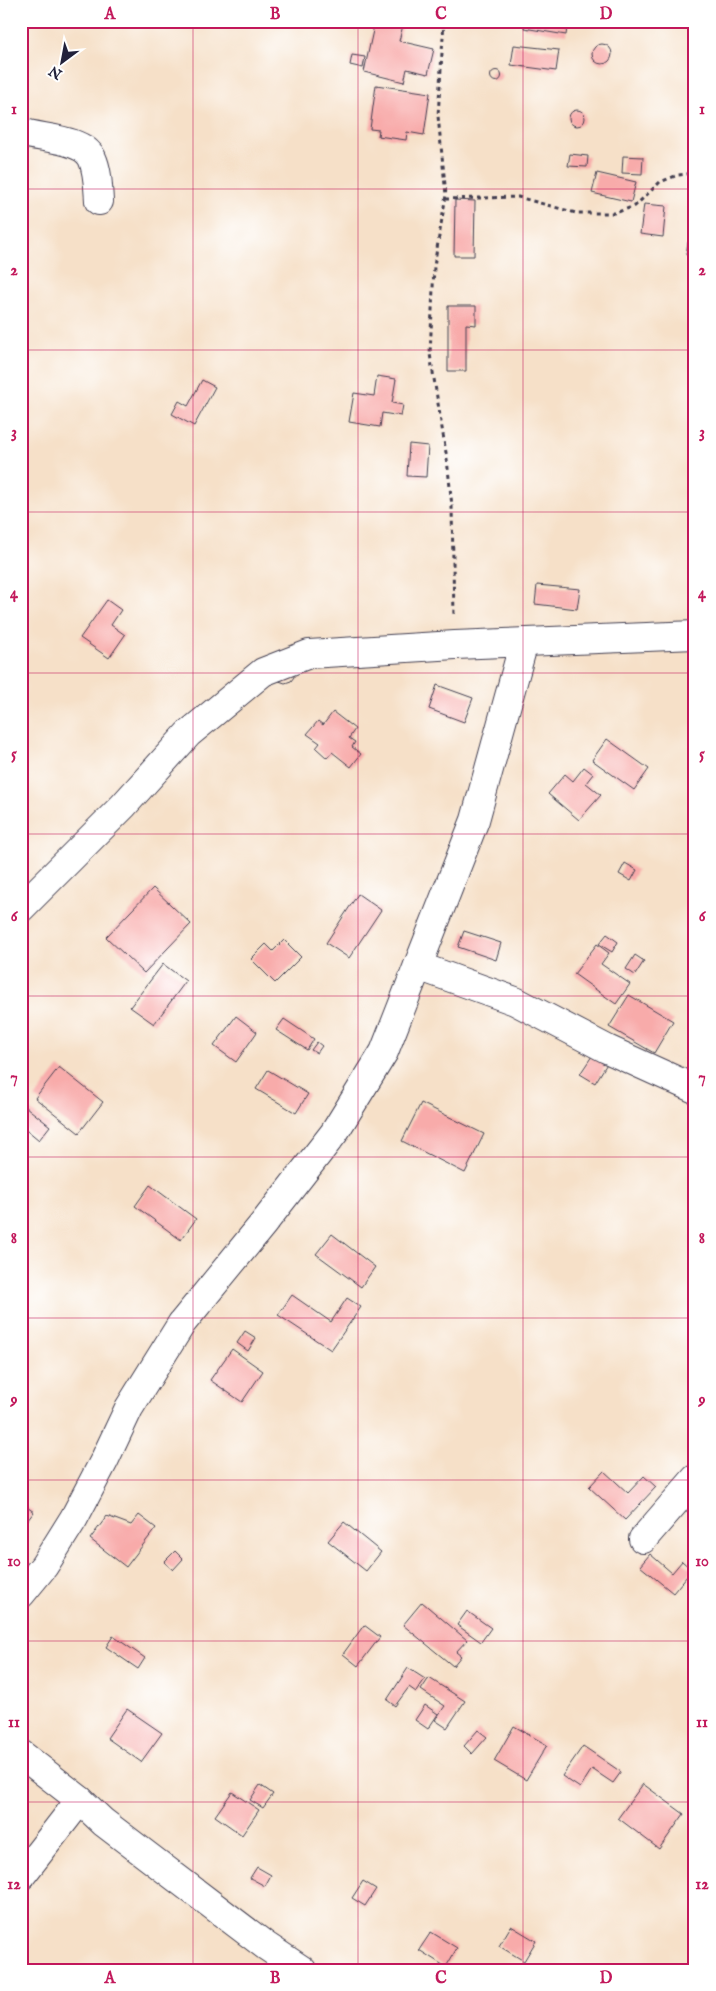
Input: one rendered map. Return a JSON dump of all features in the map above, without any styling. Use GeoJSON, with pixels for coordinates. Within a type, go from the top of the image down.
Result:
{"type":"FeatureCollection","features":[{"type":"Feature","properties":{"kind":"street"},"geometry":{"type":"LineString","coordinates":[[21,132],[71,143],[84,148],[92,158],[99,201]]}},
{"type":"Feature","properties":{"kind":"street"},"geometry":{"type":"LineString","coordinates":[[21,908],[123,806],[188,734],[263,672],[310,654],[455,645],[695,635]]}},
{"type":"Feature","properties":{"kind":"street"},"geometry":{"type":"LineString","coordinates":[[21,1594],[44,1566],[74,1518],[104,1462],[129,1408],[182,1323],[334,1133],[384,1052],[475,820],[524,642]]}},
{"type":"Feature","properties":{"kind":"street"},"geometry":{"type":"LineString","coordinates":[[418,966],[514,1001],[607,1049],[695,1089]]}},
{"type":"Feature","properties":{"kind":"street"},"geometry":{"type":"LineString","coordinates":[[643,1539],[695,1479]]}},
{"type":"Feature","properties":{"kind":"street"},"geometry":{"type":"LineString","coordinates":[[21,1754],[142,1852],[266,1946],[302,1970]]}},
{"type":"Feature","properties":{"kind":"street"},"geometry":{"type":"LineString","coordinates":[[21,1876],[80,1800]]}},
{"type":"Feature","properties":{"kind":"path"},"geometry":{"type":"LineString","coordinates":[[444,21],[438,116],[445,199],[434,266],[430,354],[447,459],[452,506],[455,645]]}},
{"type":"Feature","properties":{"kind":"path"},"geometry":{"type":"LineString","coordinates":[[445,199],[518,197],[576,214],[615,213],[635,206],[660,182],[678,175],[695,173]]}},
{"type":"Feature","properties":{"kind":"building"},"geometry":{"type":"Polygon","coordinates":[[[375,21],[404,21],[399,41],[434,49],[428,74],[407,69],[404,82],[364,72],[375,21]]]}},
{"type":"Feature","properties":{"kind":"building"},"geometry":{"type":"Polygon","coordinates":[[[525,21],[568,21],[566,35],[524,28],[525,21]]]}},
{"type":"Feature","properties":{"kind":"building"},"geometry":{"type":"Polygon","coordinates":[[[602,44],[609,47],[612,54],[609,61],[602,64],[595,61],[592,54],[595,47],[602,44]]]}},
{"type":"Feature","properties":{"kind":"building"},"geometry":{"type":"Polygon","coordinates":[[[514,45],[559,50],[556,71],[511,65],[514,45]]]}},
{"type":"Feature","properties":{"kind":"building"},"geometry":{"type":"Polygon","coordinates":[[[352,55],[365,57],[363,68],[350,65],[352,55]]]}},
{"type":"Feature","properties":{"kind":"building"},"geometry":{"type":"Polygon","coordinates":[[[494,71],[498,71],[501,76],[500,80],[494,81],[491,78],[491,74],[494,71]]]}},
{"type":"Feature","properties":{"kind":"building"},"geometry":{"type":"Polygon","coordinates":[[[376,85],[430,93],[424,135],[407,132],[406,140],[378,136],[379,130],[370,129],[376,85]]]}},
{"type":"Feature","properties":{"kind":"building"},"geometry":{"type":"Polygon","coordinates":[[[574,110],[580,110],[585,115],[583,124],[574,126],[569,121],[569,115],[574,110]]]}},
{"type":"Feature","properties":{"kind":"building"},"geometry":{"type":"Polygon","coordinates":[[[570,154],[588,156],[587,167],[568,166],[570,154]]]}},
{"type":"Feature","properties":{"kind":"building"},"geometry":{"type":"Polygon","coordinates":[[[623,156],[643,157],[642,174],[622,173],[623,156]]]}},
{"type":"Feature","properties":{"kind":"building"},"geometry":{"type":"Polygon","coordinates":[[[597,173],[636,182],[631,202],[592,193],[597,173]]]}},
{"type":"Feature","properties":{"kind":"building"},"geometry":{"type":"Polygon","coordinates":[[[455,200],[475,201],[474,256],[454,256],[455,200]]]}},
{"type":"Feature","properties":{"kind":"building"},"geometry":{"type":"Polygon","coordinates":[[[644,204],[666,206],[663,237],[640,234],[644,204]]]}},
{"type":"Feature","properties":{"kind":"building"},"geometry":{"type":"Polygon","coordinates":[[[691,209],[695,209],[695,229],[691,228],[691,209]]]}},
{"type":"Feature","properties":{"kind":"building"},"geometry":{"type":"Polygon","coordinates":[[[688,242],[695,243],[695,256],[686,255],[688,242]]]}},
{"type":"Feature","properties":{"kind":"building"},"geometry":{"type":"Polygon","coordinates":[[[448,306],[476,306],[476,325],[466,324],[466,371],[448,371],[448,306]]]}},
{"type":"Feature","properties":{"kind":"building"},"geometry":{"type":"Polygon","coordinates":[[[377,376],[396,379],[392,403],[403,405],[401,416],[382,413],[380,427],[349,422],[354,393],[374,396],[377,376]]]}},
{"type":"Feature","properties":{"kind":"building"},"geometry":{"type":"Polygon","coordinates":[[[202,380],[215,387],[194,426],[172,414],[179,401],[188,406],[202,380]]]}},
{"type":"Feature","properties":{"kind":"building"},"geometry":{"type":"Polygon","coordinates":[[[409,444],[428,446],[426,477],[407,476],[409,444]]]}},
{"type":"Feature","properties":{"kind":"building"},"geometry":{"type":"Polygon","coordinates":[[[537,585],[580,589],[577,609],[535,604],[537,585]]]}},
{"type":"Feature","properties":{"kind":"building"},"geometry":{"type":"Polygon","coordinates":[[[107,600],[121,610],[111,625],[125,635],[109,658],[80,638],[107,600]]]}},
{"type":"Feature","properties":{"kind":"building"},"geometry":{"type":"Polygon","coordinates":[[[294,670],[294,677],[291,681],[285,683],[279,681],[277,675],[294,670]]]}},
{"type":"Feature","properties":{"kind":"building"},"geometry":{"type":"Polygon","coordinates":[[[437,685],[473,698],[464,722],[429,709],[437,685]]]}},
{"type":"Feature","properties":{"kind":"building"},"geometry":{"type":"Polygon","coordinates":[[[333,712],[355,729],[349,738],[355,742],[352,747],[361,754],[351,767],[332,752],[327,758],[316,748],[320,743],[307,734],[318,721],[323,725],[333,712]]]}},
{"type":"Feature","properties":{"kind":"building"},"geometry":{"type":"Polygon","coordinates":[[[607,739],[649,769],[634,790],[592,760],[607,739]]]}},
{"type":"Feature","properties":{"kind":"building"},"geometry":{"type":"Polygon","coordinates":[[[584,767],[593,774],[586,783],[601,795],[579,820],[548,794],[565,774],[573,781],[584,767]]]}},
{"type":"Feature","properties":{"kind":"building"},"geometry":{"type":"Polygon","coordinates":[[[625,863],[637,870],[631,881],[619,874],[625,863]]]}},
{"type":"Feature","properties":{"kind":"building"},"geometry":{"type":"Polygon","coordinates":[[[153,888],[191,924],[144,973],[106,937],[153,888]]]}},
{"type":"Feature","properties":{"kind":"building"},"geometry":{"type":"Polygon","coordinates":[[[358,894],[381,910],[349,958],[326,943],[358,894]]]}},
{"type":"Feature","properties":{"kind":"building"},"geometry":{"type":"Polygon","coordinates":[[[464,931],[501,943],[496,960],[458,947],[464,931]]]}},
{"type":"Feature","properties":{"kind":"building"},"geometry":{"type":"Polygon","coordinates":[[[607,934],[618,942],[612,952],[599,944],[607,934]]]}},
{"type":"Feature","properties":{"kind":"building"},"geometry":{"type":"Polygon","coordinates":[[[284,940],[301,957],[275,983],[251,959],[266,944],[273,951],[284,940]]]}},
{"type":"Feature","properties":{"kind":"building"},"geometry":{"type":"Polygon","coordinates":[[[597,944],[609,953],[601,964],[630,984],[616,1004],[574,974],[597,944]]]}},
{"type":"Feature","properties":{"kind":"building"},"geometry":{"type":"Polygon","coordinates":[[[635,955],[644,961],[635,975],[626,969],[635,955]]]}},
{"type":"Feature","properties":{"kind":"building"},"geometry":{"type":"Polygon","coordinates":[[[163,964],[186,981],[154,1024],[130,1007],[163,964]]]}},
{"type":"Feature","properties":{"kind":"building"},"geometry":{"type":"Polygon","coordinates":[[[629,995],[673,1021],[654,1053],[609,1027],[629,995]]]}},
{"type":"Feature","properties":{"kind":"building"},"geometry":{"type":"Polygon","coordinates":[[[236,1016],[257,1032],[236,1062],[214,1046],[236,1016]]]}},
{"type":"Feature","properties":{"kind":"building"},"geometry":{"type":"Polygon","coordinates":[[[284,1019],[314,1039],[307,1050],[276,1030],[284,1019]]]}},
{"type":"Feature","properties":{"kind":"building"},"geometry":{"type":"Polygon","coordinates":[[[317,1042],[322,1046],[317,1053],[311,1050],[317,1042]]]}},
{"type":"Feature","properties":{"kind":"building"},"geometry":{"type":"Polygon","coordinates":[[[594,1053],[608,1062],[595,1083],[580,1074],[594,1053]]]}},
{"type":"Feature","properties":{"kind":"building"},"geometry":{"type":"Polygon","coordinates":[[[59,1067],[103,1102],[79,1133],[35,1098],[59,1067]]]}},
{"type":"Feature","properties":{"kind":"building"},"geometry":{"type":"Polygon","coordinates":[[[268,1070],[308,1094],[296,1113],[256,1089],[268,1070]]]}},
{"type":"Feature","properties":{"kind":"building"},"geometry":{"type":"Polygon","coordinates":[[[421,1103],[484,1134],[465,1173],[402,1141],[421,1103]]]}},
{"type":"Feature","properties":{"kind":"building"},"geometry":{"type":"Polygon","coordinates":[[[26,1107],[50,1126],[39,1140],[21,1125],[21,1112],[26,1107]]]}},
{"type":"Feature","properties":{"kind":"building"},"geometry":{"type":"Polygon","coordinates":[[[150,1185],[196,1219],[181,1240],[135,1206],[150,1185]]]}},
{"type":"Feature","properties":{"kind":"building"},"geometry":{"type":"Polygon","coordinates":[[[332,1234],[375,1267],[361,1287],[316,1254],[332,1234]]]}},
{"type":"Feature","properties":{"kind":"building"},"geometry":{"type":"Polygon","coordinates":[[[292,1295],[331,1322],[347,1298],[361,1307],[331,1350],[278,1315],[292,1295]]]}},
{"type":"Feature","properties":{"kind":"building"},"geometry":{"type":"Polygon","coordinates":[[[21,1328],[28,1332],[29,1339],[27,1345],[21,1348],[21,1328]]]}},
{"type":"Feature","properties":{"kind":"building"},"geometry":{"type":"Polygon","coordinates":[[[245,1331],[256,1338],[248,1351],[237,1343],[245,1331]]]}},
{"type":"Feature","properties":{"kind":"building"},"geometry":{"type":"Polygon","coordinates":[[[232,1349],[263,1371],[242,1402],[210,1380],[232,1349]]]}},
{"type":"Feature","properties":{"kind":"building"},"geometry":{"type":"Polygon","coordinates":[[[604,1471],[628,1493],[644,1476],[656,1487],[625,1520],[589,1487],[604,1471]]]}},
{"type":"Feature","properties":{"kind":"building"},"geometry":{"type":"Polygon","coordinates":[[[21,1503],[34,1512],[27,1521],[21,1517],[21,1503]]]}},
{"type":"Feature","properties":{"kind":"building"},"geometry":{"type":"Polygon","coordinates":[[[139,1515],[156,1528],[126,1567],[90,1539],[107,1516],[131,1525],[139,1515]]]}},
{"type":"Feature","properties":{"kind":"building"},"geometry":{"type":"Polygon","coordinates":[[[344,1522],[381,1552],[366,1571],[328,1541],[344,1522]]]}},
{"type":"Feature","properties":{"kind":"building"},"geometry":{"type":"Polygon","coordinates":[[[175,1551],[183,1559],[173,1570],[164,1562],[175,1551]]]}},
{"type":"Feature","properties":{"kind":"building"},"geometry":{"type":"Polygon","coordinates":[[[650,1554],[672,1573],[682,1561],[692,1570],[673,1593],[640,1566],[650,1554]]]}},
{"type":"Feature","properties":{"kind":"building"},"geometry":{"type":"Polygon","coordinates":[[[422,1602],[467,1640],[456,1652],[461,1656],[453,1666],[403,1625],[422,1602]]]}},
{"type":"Feature","properties":{"kind":"building"},"geometry":{"type":"Polygon","coordinates":[[[467,1611],[491,1628],[481,1642],[457,1625],[467,1611]]]}},
{"type":"Feature","properties":{"kind":"building"},"geometry":{"type":"Polygon","coordinates":[[[364,1625],[380,1637],[358,1666],[343,1654],[364,1625]]]}},
{"type":"Feature","properties":{"kind":"building"},"geometry":{"type":"Polygon","coordinates":[[[113,1636],[145,1658],[138,1669],[106,1647],[113,1636]]]}},
{"type":"Feature","properties":{"kind":"building"},"geometry":{"type":"Polygon","coordinates":[[[408,1668],[425,1679],[416,1692],[409,1687],[395,1706],[387,1700],[408,1668]]]}},
{"type":"Feature","properties":{"kind":"building"},"geometry":{"type":"Polygon","coordinates":[[[429,1678],[465,1701],[447,1728],[435,1720],[445,1706],[421,1690],[429,1678]]]}},
{"type":"Feature","properties":{"kind":"building"},"geometry":{"type":"Polygon","coordinates":[[[425,1705],[438,1714],[428,1729],[415,1720],[425,1705]]]}},
{"type":"Feature","properties":{"kind":"building"},"geometry":{"type":"Polygon","coordinates":[[[127,1709],[162,1733],[141,1762],[107,1738],[127,1709]]]}},
{"type":"Feature","properties":{"kind":"building"},"geometry":{"type":"Polygon","coordinates":[[[514,1726],[547,1745],[526,1780],[494,1761],[514,1726]]]}},
{"type":"Feature","properties":{"kind":"building"},"geometry":{"type":"Polygon","coordinates":[[[478,1730],[487,1737],[472,1754],[464,1746],[478,1730]]]}},
{"type":"Feature","properties":{"kind":"building"},"geometry":{"type":"Polygon","coordinates":[[[583,1746],[621,1772],[613,1783],[592,1769],[580,1788],[562,1776],[583,1746]]]}},
{"type":"Feature","properties":{"kind":"building"},"geometry":{"type":"Polygon","coordinates":[[[643,1784],[684,1814],[659,1849],[618,1818],[643,1784]]]}},
{"type":"Feature","properties":{"kind":"building"},"geometry":{"type":"Polygon","coordinates":[[[260,1785],[273,1794],[263,1808],[250,1800],[260,1785]]]}},
{"type":"Feature","properties":{"kind":"building"},"geometry":{"type":"Polygon","coordinates":[[[232,1792],[259,1810],[242,1835],[215,1816],[232,1792]]]}},
{"type":"Feature","properties":{"kind":"building"},"geometry":{"type":"Polygon","coordinates":[[[257,1867],[271,1875],[265,1886],[250,1878],[257,1867]]]}},
{"type":"Feature","properties":{"kind":"building"},"geometry":{"type":"Polygon","coordinates":[[[363,1881],[376,1889],[365,1906],[352,1898],[363,1881]]]}},
{"type":"Feature","properties":{"kind":"building"},"geometry":{"type":"Polygon","coordinates":[[[511,1926],[536,1941],[524,1961],[499,1946],[511,1926]]]}},
{"type":"Feature","properties":{"kind":"building"},"geometry":{"type":"Polygon","coordinates":[[[431,1932],[457,1948],[446,1967],[419,1950],[431,1932]]]}}]}
